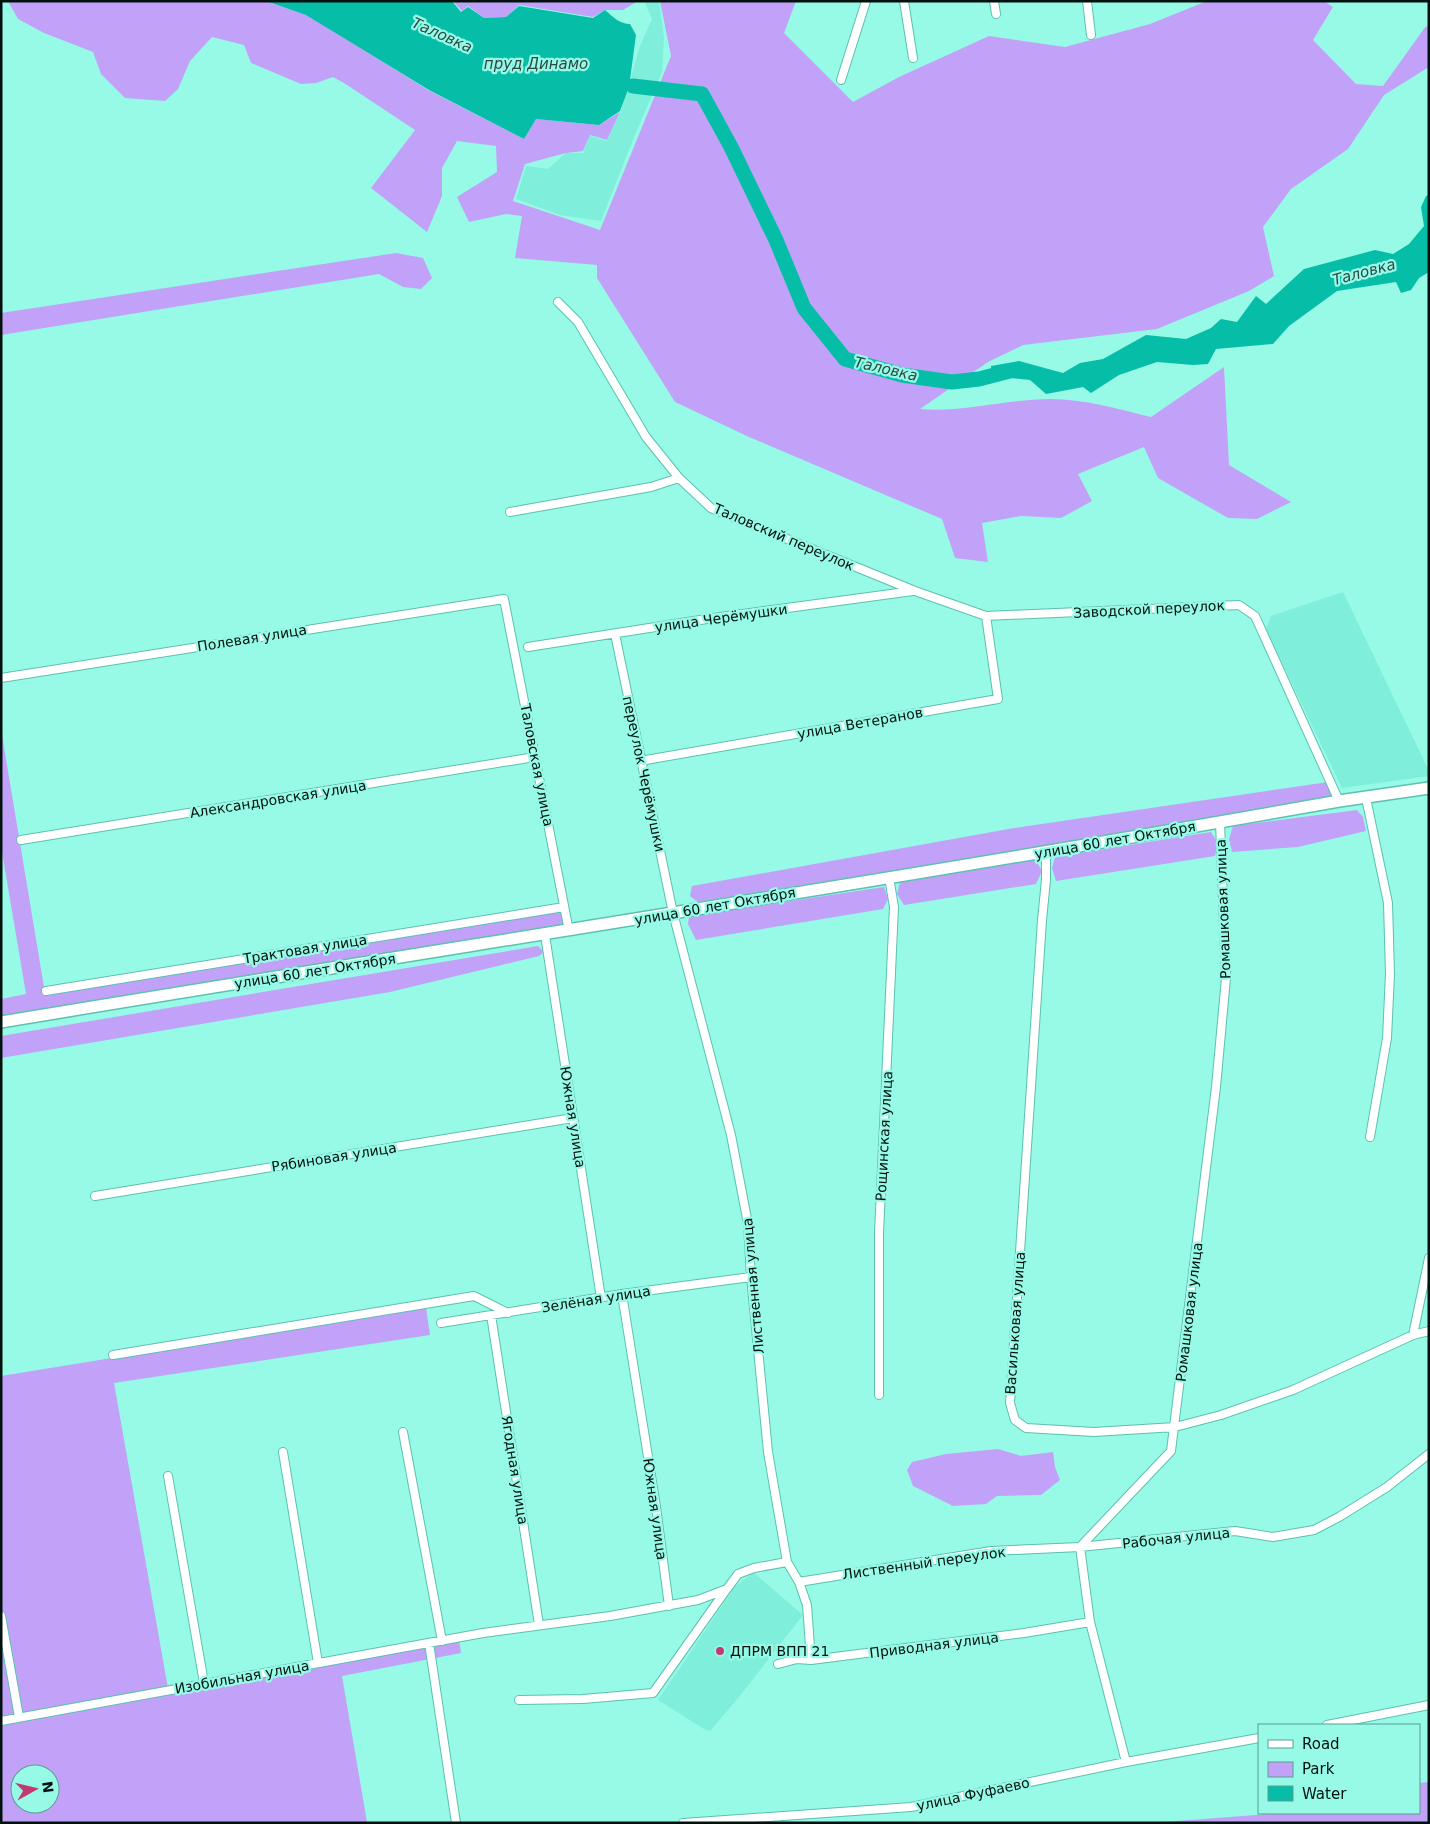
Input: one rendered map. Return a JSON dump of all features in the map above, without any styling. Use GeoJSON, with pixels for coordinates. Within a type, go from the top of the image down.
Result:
{"type":"FeatureCollection","features":[{"type":"Feature","properties":{"kind":"street"},"geometry":{"type":"LineString","coordinates":[[841,80],[866,1]]}},
{"type":"Feature","properties":{"kind":"street"},"geometry":{"type":"LineString","coordinates":[[904,1],[912,58]]}},
{"type":"Feature","properties":{"kind":"street"},"geometry":{"type":"LineString","coordinates":[[994,1],[996,14]]}},
{"type":"Feature","properties":{"kind":"street"},"geometry":{"type":"LineString","coordinates":[[1087,1],[1092,35]]}},
{"type":"Feature","properties":{"kind":"street","name":"Таловский переулок"},"geometry":{"type":"LineString","coordinates":[[558,302],[578,322],[646,437],[678,478],[711,508],[915,591],[986,616]]}},
{"type":"Feature","properties":{"kind":"street"},"geometry":{"type":"LineString","coordinates":[[510,512],[651,487],[678,478]]}},
{"type":"Feature","properties":{"kind":"street","name":"улица Черёмушки"},"geometry":{"type":"LineString","coordinates":[[528,646],[713,618],[915,591]]}},
{"type":"Feature","properties":{"kind":"street","name":"Полевая улица"},"geometry":{"type":"LineString","coordinates":[[1,678],[504,599]]}},
{"type":"Feature","properties":{"kind":"street","name":"Таловская улица"},"geometry":{"type":"LineString","coordinates":[[504,599],[569,931]]}},
{"type":"Feature","properties":{"kind":"street","name":"Заводской переулок"},"geometry":{"type":"LineString","coordinates":[[986,616],[1238,605],[1256,616],[1339,801]]}},
{"type":"Feature","properties":{"kind":"street","name":"улица Ветеранов"},"geometry":{"type":"LineString","coordinates":[[640,761],[998,699],[986,616]]}},
{"type":"Feature","properties":{"kind":"street","name":"переулок Черёмушки"},"geometry":{"type":"LineString","coordinates":[[615,634],[673,913]]}},
{"type":"Feature","properties":{"kind":"street","name":"Александровская улица"},"geometry":{"type":"LineString","coordinates":[[21,840],[535,757]]}},
{"type":"Feature","properties":{"kind":"street","name":"улица 60 лет Октября"},"geometry":{"type":"LineString","coordinates":[[1,1022],[569,931],[1046,852],[1339,801],[1429,788]]}},
{"type":"Feature","properties":{"kind":"street"},"geometry":{"type":"LineString","coordinates":[[1366,798],[1388,903],[1390,974],[1388,1038],[1370,1137]]}},
{"type":"Feature","properties":{"kind":"street","name":"Ромашковая улица"},"geometry":{"type":"LineString","coordinates":[[1080,1547],[1171,1451],[1216,1087],[1226,978],[1220,822]]}},
{"type":"Feature","properties":{"kind":"street","name":"Васильковая улица"},"geometry":{"type":"LineString","coordinates":[[1046,852],[1046,880],[1010,1403],[1015,1420],[1026,1428],[1094,1432],[1175,1427],[1221,1416],[1293,1390],[1413,1335],[1429,1330]]}},
{"type":"Feature","properties":{"kind":"street","name":"Рощинская улица"},"geometry":{"type":"LineString","coordinates":[[879,1395],[879,1233],[894,907],[889,877]]}},
{"type":"Feature","properties":{"kind":"street","name":"Трактовая улица"},"geometry":{"type":"LineString","coordinates":[[46,991],[564,907]]}},
{"type":"Feature","properties":{"kind":"street","name":"Лиственная улица"},"geometry":{"type":"LineString","coordinates":[[673,913],[730,1135],[748,1224],[751,1278],[768,1452],[787,1562],[799,1582],[807,1605],[811,1660]]}},
{"type":"Feature","properties":{"kind":"street","name":"Южная улица"},"geometry":{"type":"LineString","coordinates":[[544,935],[601,1298]]}},
{"type":"Feature","properties":{"kind":"street","name":"Рябиновая улица"},"geometry":{"type":"LineString","coordinates":[[95,1196],[573,1118]]}},
{"type":"Feature","properties":{"kind":"street"},"geometry":{"type":"LineString","coordinates":[[1413,1335],[1429,1258]]}},
{"type":"Feature","properties":{"kind":"street","name":"Зелёная улица"},"geometry":{"type":"LineString","coordinates":[[441,1323],[622,1294],[751,1278]]}},
{"type":"Feature","properties":{"kind":"street","name":"Южная улица"},"geometry":{"type":"LineString","coordinates":[[622,1294],[656,1507],[669,1606]]}},
{"type":"Feature","properties":{"kind":"street"},"geometry":{"type":"LineString","coordinates":[[113,1355],[474,1296],[508,1312]]}},
{"type":"Feature","properties":{"kind":"street","name":"Ягодная улица"},"geometry":{"type":"LineString","coordinates":[[491,1315],[539,1625]]}},
{"type":"Feature","properties":{"kind":"street"},"geometry":{"type":"LineString","coordinates":[[403,1432],[442,1640]]}},
{"type":"Feature","properties":{"kind":"street"},"geometry":{"type":"LineString","coordinates":[[283,1452],[318,1663]]}},
{"type":"Feature","properties":{"kind":"street","name":"Рабочая улица"},"geometry":{"type":"LineString","coordinates":[[1080,1547],[1235,1532],[1273,1537],[1314,1530],[1387,1488],[1429,1454]]}},
{"type":"Feature","properties":{"kind":"street"},"geometry":{"type":"LineString","coordinates":[[168,1476],[204,1683]]}},
{"type":"Feature","properties":{"kind":"street"},"geometry":{"type":"LineString","coordinates":[[1080,1547],[1090,1622],[1126,1762]]}},
{"type":"Feature","properties":{"kind":"street","name":"Лиственный переулок"},"geometry":{"type":"LineString","coordinates":[[799,1582],[991,1551],[1080,1547]]}},
{"type":"Feature","properties":{"kind":"street"},"geometry":{"type":"LineString","coordinates":[[519,1700],[583,1699],[653,1692],[738,1574],[754,1568],[787,1562]]}},
{"type":"Feature","properties":{"kind":"street","name":"Изобильная улица"},"geometry":{"type":"LineString","coordinates":[[1,1720],[442,1640],[669,1606],[698,1600],[727,1589]]}},
{"type":"Feature","properties":{"kind":"street"},"geometry":{"type":"LineString","coordinates":[[1,1616],[19,1717]]}},
{"type":"Feature","properties":{"kind":"street","name":"Приводная улица"},"geometry":{"type":"LineString","coordinates":[[778,1664],[797,1659],[811,1660],[1024,1633],[1090,1622]]}},
{"type":"Feature","properties":{"kind":"street"},"geometry":{"type":"LineString","coordinates":[[430,1643],[456,1823]]}},
{"type":"Feature","properties":{"kind":"street"},"geometry":{"type":"LineString","coordinates":[[1332,1724],[1429,1705]]}},
{"type":"Feature","properties":{"kind":"street","name":"улица Фуфаево"},"geometry":{"type":"LineString","coordinates":[[683,1823],[911,1806],[1126,1762],[1258,1738]]}},
{"type":"Feature","properties":{"kind":"shaded area"},"geometry":{"type":"Polygon","coordinates":[[[644,1],[659,1],[664,38],[662,72],[601,221],[560,215],[516,199],[526,166],[548,169],[566,153],[583,153],[590,136],[607,141],[621,111],[640,46],[652,19],[644,1]]]}},
{"type":"Feature","properties":{"kind":"shaded area"},"geometry":{"type":"Polygon","coordinates":[[[1343,592],[1429,771],[1429,776],[1342,788],[1269,636],[1266,629],[1271,616],[1343,592]]]}},
{"type":"Feature","properties":{"kind":"shaded area"},"geometry":{"type":"Polygon","coordinates":[[[753,1572],[803,1615],[710,1731],[658,1700],[734,1588],[753,1572]]]}},
{"type":"Feature","properties":{"kind":"green space"},"geometry":{"type":"Polygon","coordinates":[[[8,1],[265,1],[307,15],[428,90],[524,139],[536,119],[599,125],[620,112],[607,140],[590,135],[583,151],[566,153],[525,164],[513,201],[600,230],[671,56],[660,1],[796,1],[784,33],[853,102],[899,77],[989,36],[1065,47],[1150,24],[1207,1],[1324,1],[1333,7],[1313,40],[1356,84],[1383,86],[1426,26],[1429,28],[1429,67],[1384,95],[1348,149],[1291,189],[1263,227],[1274,276],[1249,291],[1157,329],[1023,345],[988,362],[920,409],[969,408],[1018,401],[1063,399],[1151,417],[1224,367],[1229,465],[1291,502],[1257,519],[1228,518],[1158,478],[1144,447],[1078,474],[1092,501],[1061,518],[1021,516],[982,523],[988,562],[955,558],[942,519],[749,437],[675,402],[597,278],[597,265],[515,258],[522,216],[506,214],[469,222],[457,197],[497,172],[496,146],[457,141],[442,168],[442,196],[427,232],[371,188],[415,130],[344,83],[333,77],[316,83],[301,84],[251,63],[244,45],[212,37],[190,61],[178,89],[165,101],[125,98],[101,74],[93,52],[44,33],[18,19],[8,1]]]}},
{"type":"Feature","properties":{"kind":"green space"},"geometry":{"type":"Polygon","coordinates":[[[453,1],[638,1],[623,10],[605,10],[593,17],[519,5],[506,17],[484,18],[468,6],[462,11],[453,1]]]}},
{"type":"Feature","properties":{"kind":"green space"},"geometry":{"type":"Polygon","coordinates":[[[396,253],[423,258],[432,278],[421,289],[403,287],[379,274],[1,335],[1,313],[396,253]]]}},
{"type":"Feature","properties":{"kind":"green space"},"geometry":{"type":"Polygon","coordinates":[[[1,729],[45,993],[563,911],[569,920],[563,926],[1,1018],[1,999],[26,994],[1,846],[1,729]]]}},
{"type":"Feature","properties":{"kind":"green space"},"geometry":{"type":"Polygon","coordinates":[[[1328,782],[1333,796],[1320,802],[698,902],[690,896],[692,886],[1014,828],[1328,782]]]}},
{"type":"Feature","properties":{"kind":"green space"},"geometry":{"type":"Polygon","coordinates":[[[1357,810],[1363,817],[1366,831],[1298,847],[1232,852],[1229,839],[1233,826],[1357,810]]]}},
{"type":"Feature","properties":{"kind":"green space"},"geometry":{"type":"Polygon","coordinates":[[[1211,832],[1218,843],[1215,856],[1056,881],[1052,868],[1055,857],[1211,832]]]}},
{"type":"Feature","properties":{"kind":"green space"},"geometry":{"type":"Polygon","coordinates":[[[1035,859],[1042,871],[1036,884],[904,905],[897,894],[900,882],[1035,859]]]}},
{"type":"Feature","properties":{"kind":"green space"},"geometry":{"type":"Polygon","coordinates":[[[884,887],[888,899],[883,909],[696,940],[688,924],[689,916],[884,887]]]}},
{"type":"Feature","properties":{"kind":"green space"},"geometry":{"type":"Polygon","coordinates":[[[538,946],[544,952],[539,956],[390,992],[1,1058],[1,1036],[538,946]]]}},
{"type":"Feature","properties":{"kind":"green space"},"geometry":{"type":"Polygon","coordinates":[[[426,1307],[430,1335],[114,1383],[169,1694],[459,1639],[461,1653],[342,1676],[367,1822],[1,1823],[1,1376],[426,1307]]]}},
{"type":"Feature","properties":{"kind":"green space"},"geometry":{"type":"Polygon","coordinates":[[[998,1449],[1021,1456],[1053,1452],[1055,1467],[1060,1480],[1041,1495],[997,1496],[986,1504],[953,1506],[913,1486],[907,1470],[912,1462],[946,1454],[998,1449]]]}},
{"type":"Feature","properties":{"kind":"green space"},"geometry":{"type":"Polygon","coordinates":[[[1429,1782],[1429,1823],[1151,1823],[1268,1814],[1420,1814],[1420,1783],[1429,1782]]]}},
{"type":"Feature","properties":{"kind":"water","name":"пруд Динамо"},"geometry":{"type":"Polygon","coordinates":[[[266,1],[452,1],[461,12],[468,7],[484,18],[506,17],[519,6],[593,18],[605,10],[614,18],[630,24],[636,35],[629,87],[620,111],[599,125],[536,119],[524,139],[429,90],[306,15],[266,1]]]}},
{"type":"Feature","properties":{"kind":"water"},"geometry":{"type":"Polygon","coordinates":[[[1429,195],[1429,272],[1419,278],[1411,290],[1401,293],[1396,282],[1337,291],[1289,326],[1273,344],[1216,349],[1208,364],[1193,365],[1157,362],[1119,375],[1091,393],[1083,387],[1046,394],[1030,380],[991,376],[991,366],[1019,361],[1063,373],[1080,363],[1103,359],[1146,335],[1186,339],[1211,328],[1221,319],[1237,322],[1256,296],[1266,304],[1304,269],[1375,250],[1393,254],[1409,244],[1424,226],[1421,207],[1426,196],[1429,195]]]}},
{"type":"Feature","properties":{"kind":"waterway","name":"Таловка"},"geometry":{"type":"LineString","coordinates":[[625,85],[633,86]]}},
{"type":"Feature","properties":{"kind":"waterway","name":"Таловка"},"geometry":{"type":"LineString","coordinates":[[633,86],[702,94],[731,147],[776,240],[804,308],[845,359],[902,375],[952,382],[979,379],[1010,371]]}},
{"type":"Feature","properties":{"kind":"place","name":"ДПРМ ВПП 21"},"geometry":{"type":"Point","coordinates":[720,1651]}}]}
